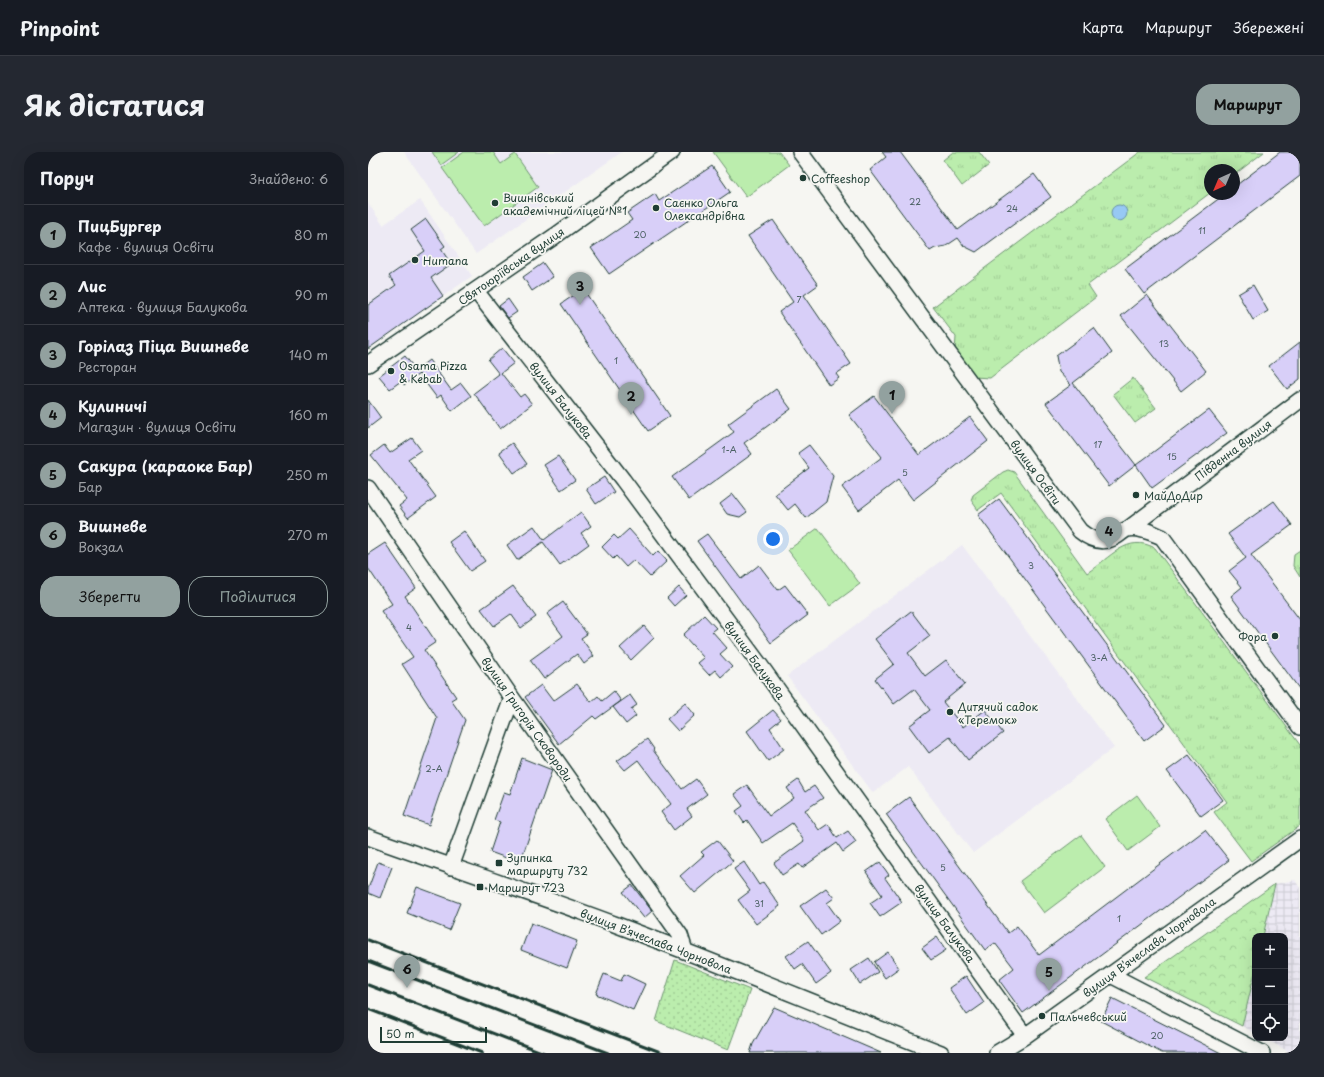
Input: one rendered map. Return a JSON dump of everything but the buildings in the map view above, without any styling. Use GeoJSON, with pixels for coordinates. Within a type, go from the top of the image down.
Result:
{"type":"FeatureCollection","features":[{"type":"Feature","properties":{"kind":"street","name":"Святоюріївська вулиця"},"geometry":{"type":"LineString","coordinates":[[368,364],[476,291],[672,152]]}},
{"type":"Feature","properties":{"kind":"street","name":"вулиця Освіти"},"geometry":{"type":"LineString","coordinates":[[800,152],[1080,531],[1089,538],[1099,542],[1115,538],[1128,529]]}},
{"type":"Feature","properties":{"kind":"street","name":"вулиця Балукова"},"geometry":{"type":"LineString","coordinates":[[476,291],[623,480],[750,652],[1025,1036]]}},
{"type":"Feature","properties":{"kind":"street","name":"Південна вулиця"},"geometry":{"type":"LineString","coordinates":[[1128,529],[1300,400]]}},
{"type":"Feature","properties":{"kind":"street","name":"вулиця Григорія Сковороди"},"geometry":{"type":"LineString","coordinates":[[368,488],[512,698],[680,935],[685,951]]}},
{"type":"Feature","properties":{"kind":"street"},"geometry":{"type":"LineString","coordinates":[[1128,529],[1145,530],[1162,538],[1300,727]]}},
{"type":"Feature","properties":{"kind":"street"},"geometry":{"type":"LineString","coordinates":[[451,867],[512,698]]}},
{"type":"Feature","properties":{"kind":"street","name":"вулиця Вʼячеслава Чорновола"},"geometry":{"type":"LineString","coordinates":[[368,837],[451,867],[490,879],[685,951],[940,1053]]}},
{"type":"Feature","properties":{"kind":"street","name":"вулиця Вʼячеслава Чорновола"},"geometry":{"type":"LineString","coordinates":[[996,1053],[1025,1036],[1300,839]]}},
{"type":"Feature","properties":{"kind":"street"},"geometry":{"type":"LineString","coordinates":[[1111,975],[1262,1053]]}},
{"type":"Feature","properties":{"kind":"shaded area","name":"Вишнівський академічний ліцей №1"},"geometry":{"type":"Polygon","coordinates":[[[404,152],[622,152],[476,254],[404,152]]]}},
{"type":"Feature","properties":{"kind":"shaded area"},"geometry":{"type":"Polygon","coordinates":[[[420,200],[472,276],[368,349],[368,203],[383,225],[420,200]]]}},
{"type":"Feature","properties":{"kind":"shaded area","name":"Дитячий садок «Теремок»"},"geometry":{"type":"Polygon","coordinates":[[[962,545],[1114,748],[973,853],[908,767],[873,793],[787,676],[962,545]]]}},
{"type":"Feature","properties":{"kind":"shaded area"},"geometry":{"type":"Polygon","coordinates":[[[1295,880],[1300,888],[1300,1053],[1291,1053],[1269,1041],[1288,1041],[1288,933],[1264,933],[1275,884],[1295,880]]]}},
{"type":"Feature","properties":{"kind":"shaded area"},"geometry":{"type":"Polygon","coordinates":[[[1252,984],[1252,1031],[1242,1026],[1252,984]]]}},
{"type":"Feature","properties":{"kind":"green space"},"geometry":{"type":"Polygon","coordinates":[[[432,152],[459,152],[441,165],[432,152]]]}},
{"type":"Feature","properties":{"kind":"green space"},"geometry":{"type":"Polygon","coordinates":[[[464,152],[493,152],[501,164],[515,154],[538,187],[484,226],[442,168],[464,152]]]}},
{"type":"Feature","properties":{"kind":"green space"},"geometry":{"type":"Polygon","coordinates":[[[713,152],[779,152],[789,165],[746,197],[713,152]]]}},
{"type":"Feature","properties":{"kind":"green space"},"geometry":{"type":"Polygon","coordinates":[[[953,152],[979,152],[989,165],[962,186],[943,160],[953,152]]]}},
{"type":"Feature","properties":{"kind":"green space"},"geometry":{"type":"Polygon","coordinates":[[[1140,152],[1264,152],[1240,170],[1240,164],[1204,164],[1204,198],[1088,285],[1096,297],[990,378],[974,377],[955,352],[956,337],[933,307],[1140,152]]]}},
{"type":"Feature","properties":{"kind":"green space"},"geometry":{"type":"Polygon","coordinates":[[[1133,378],[1156,408],[1135,423],[1113,394],[1133,378]]]}},
{"type":"Feature","properties":{"kind":"green space"},"geometry":{"type":"Polygon","coordinates":[[[1008,470],[1014,472],[1087,573],[1119,549],[1127,545],[1136,543],[1145,544],[1155,548],[1300,745],[1300,826],[1251,861],[1214,812],[1227,802],[1001,493],[978,510],[971,500],[973,495],[1003,472],[1008,470]]]}},
{"type":"Feature","properties":{"kind":"green space"},"geometry":{"type":"Polygon","coordinates":[[[818,528],[860,584],[830,606],[788,550],[818,528]]]}},
{"type":"Feature","properties":{"kind":"green space"},"geometry":{"type":"Polygon","coordinates":[[[1300,550],[1300,577],[1293,566],[1294,554],[1300,550]]]}},
{"type":"Feature","properties":{"kind":"green space"},"geometry":{"type":"Polygon","coordinates":[[[1137,795],[1160,827],[1128,851],[1105,819],[1137,795]]]}},
{"type":"Feature","properties":{"kind":"green space"},"geometry":{"type":"Polygon","coordinates":[[[1081,835],[1105,867],[1044,913],[1020,881],[1081,835]]]}},
{"type":"Feature","properties":{"kind":"green space"},"geometry":{"type":"Polygon","coordinates":[[[1275,884],[1264,933],[1252,933],[1252,984],[1242,1026],[1144,977],[1275,884]]]}},
{"type":"Feature","properties":{"kind":"green space"},"geometry":{"type":"Polygon","coordinates":[[[675,960],[750,990],[728,1050],[656,1021],[675,960]]]}},
{"type":"Feature","properties":{"kind":"water"},"geometry":{"type":"Polygon","coordinates":[[[1119,205],[1126,210],[1127,213],[1122,220],[1119,221],[1112,216],[1111,213],[1116,206],[1119,205]]]}},
{"type":"Feature","properties":{"kind":"railway"},"geometry":{"type":"LineString","coordinates":[[368,940],[663,1053]]}},
{"type":"Feature","properties":{"kind":"railway"},"geometry":{"type":"LineString","coordinates":[[368,961],[608,1053]]}},
{"type":"Feature","properties":{"kind":"railway"},"geometry":{"type":"LineString","coordinates":[[368,985],[544,1053]]}},
{"type":"Feature","properties":{"kind":"railway"},"geometry":{"type":"LineString","coordinates":[[368,1009],[482,1053]]}},
{"type":"Feature","properties":{"kind":"place","name":"Coffeeshop"},"geometry":{"type":"Point","coordinates":[803,178]}},
{"type":"Feature","properties":{"kind":"place","name":"Вишнівський академічний ліцей №1"},"geometry":{"type":"Point","coordinates":[495,203]}},
{"type":"Feature","properties":{"kind":"place","name":"Саєнко Ольга Олександрівна"},"geometry":{"type":"Point","coordinates":[656,208]}},
{"type":"Feature","properties":{"kind":"place","name":"Humana"},"geometry":{"type":"Point","coordinates":[415,260]}},
{"type":"Feature","properties":{"kind":"place","name":"Горілаз Піца Вишневе"},"geometry":{"type":"Point","coordinates":[580,305]}},
{"type":"Feature","properties":{"kind":"place","name":"Osama Pizza & Kebab"},"geometry":{"type":"Point","coordinates":[391,371]}},
{"type":"Feature","properties":{"kind":"place","name":"ПицБургер"},"geometry":{"type":"Point","coordinates":[892,414]}},
{"type":"Feature","properties":{"kind":"place","name":"Лис"},"geometry":{"type":"Point","coordinates":[631,415]}},
{"type":"Feature","properties":{"kind":"place","name":"МайДоДир"},"geometry":{"type":"Point","coordinates":[1136,495]}},
{"type":"Feature","properties":{"kind":"place","name":"Кулиничі"},"geometry":{"type":"Point","coordinates":[1109,550]}},
{"type":"Feature","properties":{"kind":"place","name":"Фора"},"geometry":{"type":"Point","coordinates":[1275,636]}},
{"type":"Feature","properties":{"kind":"place","name":"Дитячий садок «Теремок»"},"geometry":{"type":"Point","coordinates":[950,712]}},
{"type":"Feature","properties":{"kind":"place","name":"Зупинка маршруту 732"},"geometry":{"type":"Point","coordinates":[499,863]}},
{"type":"Feature","properties":{"kind":"place","name":"Маршрут 723"},"geometry":{"type":"Point","coordinates":[480,887]}},
{"type":"Feature","properties":{"kind":"place","name":"Вишневе"},"geometry":{"type":"Point","coordinates":[407,988]}},
{"type":"Feature","properties":{"kind":"place","name":"Сакура (караоке Бар)"},"geometry":{"type":"Point","coordinates":[1049,991]}},
{"type":"Feature","properties":{"kind":"place","name":"Пальчевський"},"geometry":{"type":"Point","coordinates":[1042,1016]}}]}
